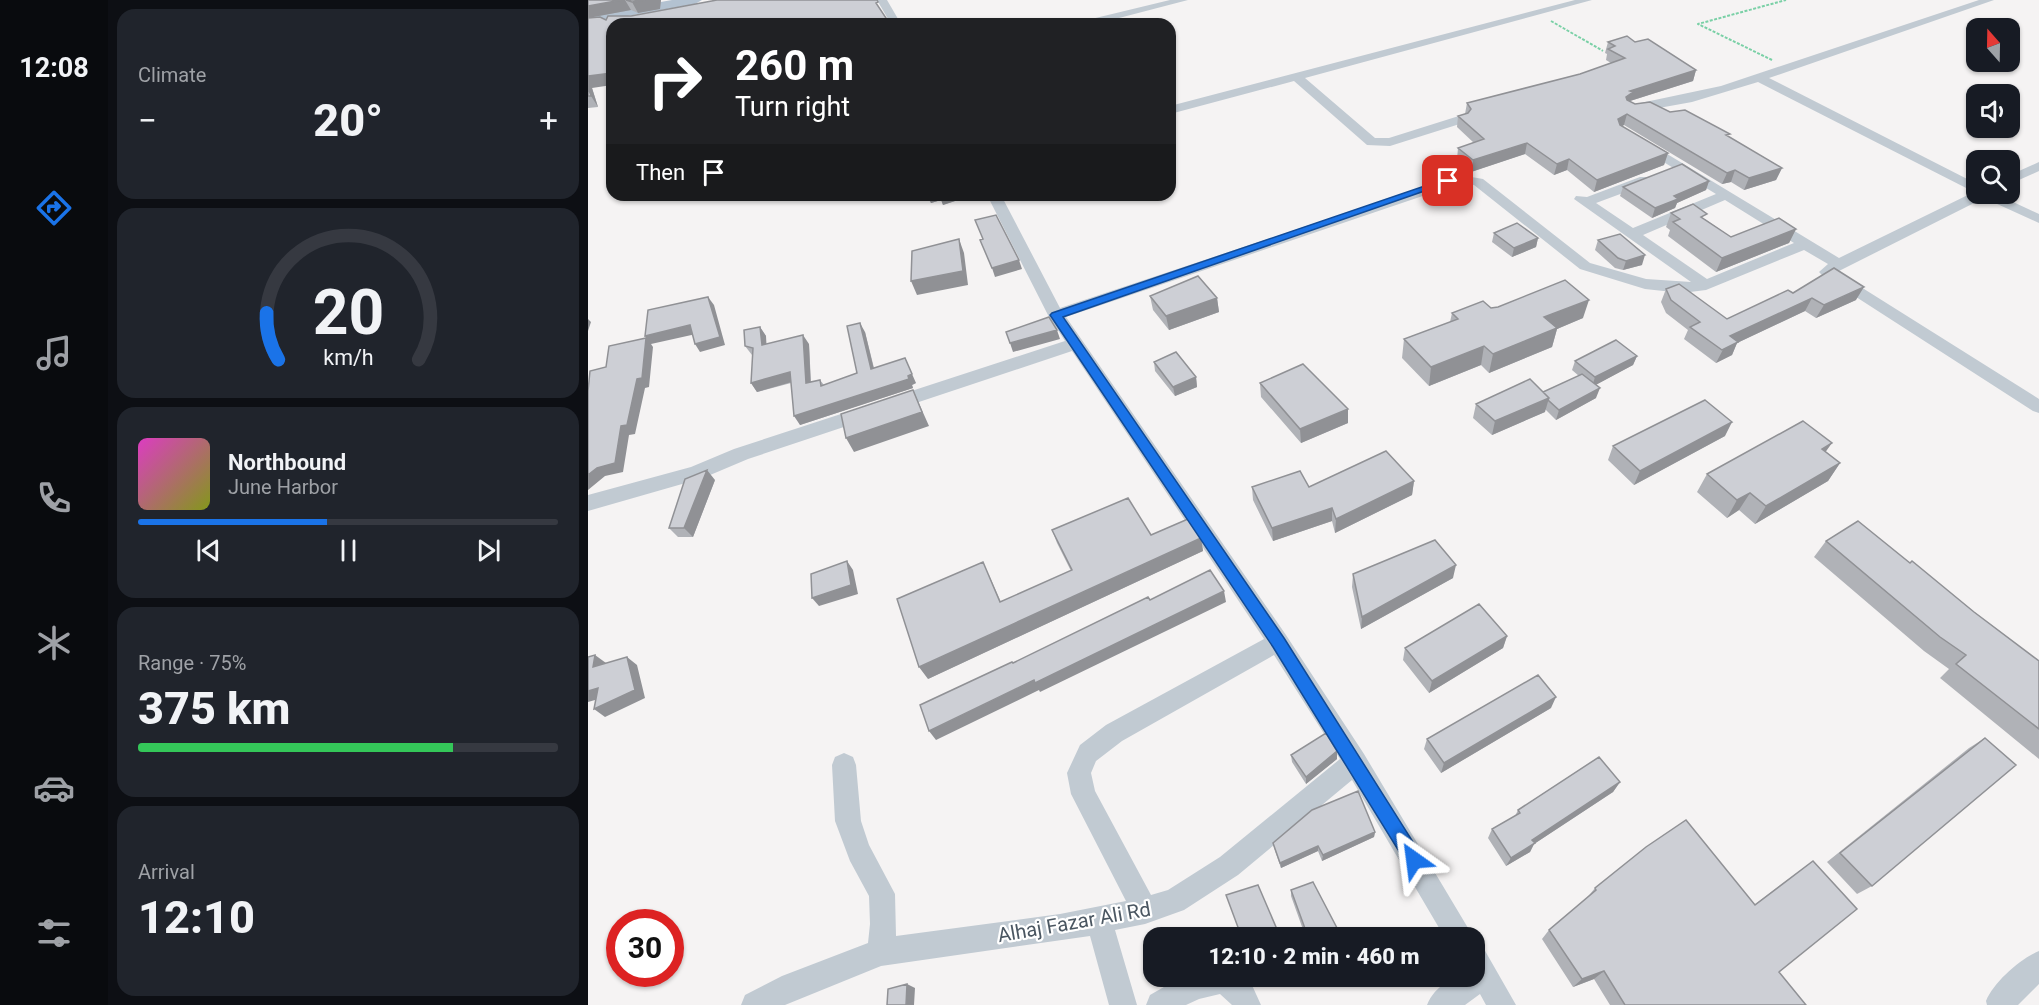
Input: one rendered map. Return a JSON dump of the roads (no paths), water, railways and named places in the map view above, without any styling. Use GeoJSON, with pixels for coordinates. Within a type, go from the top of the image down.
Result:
{"type":"FeatureCollection","features":[{"type":"Feature","properties":{"kind":"main road"},"geometry":{"type":"LineString","coordinates":[[588,21],[675,2],[705,3]]}},
{"type":"Feature","properties":{"kind":"main road"},"geometry":{"type":"LineString","coordinates":[[608,18],[705,3]]}},
{"type":"Feature","properties":{"kind":"main road"},"geometry":{"type":"LineString","coordinates":[[639,18],[705,3]]}},
{"type":"Feature","properties":{"kind":"main road"},"geometry":{"type":"LineString","coordinates":[[588,21],[606,18]]}},
{"type":"Feature","properties":{"kind":"main road"},"geometry":{"type":"LineString","coordinates":[[588,29],[606,25]]}},
{"type":"Feature","properties":{"kind":"street"},"geometry":{"type":"LineString","coordinates":[[882,0],[892,18]]}},
{"type":"Feature","properties":{"kind":"street"},"geometry":{"type":"LineString","coordinates":[[1108,18],[1183,0]]}},
{"type":"Feature","properties":{"kind":"street"},"geometry":{"type":"LineString","coordinates":[[1176,108],[1587,0]]}},
{"type":"Feature","properties":{"kind":"street"},"geometry":{"type":"LineString","coordinates":[[1631,109],[1692,98],[1759,78],[1989,0]]}},
{"type":"Feature","properties":{"kind":"street"},"geometry":{"type":"LineString","coordinates":[[1298,78],[1372,142],[1390,142],[1462,119]]}},
{"type":"Feature","properties":{"kind":"street"},"geometry":{"type":"LineString","coordinates":[[1759,78],[1966,183]]}},
{"type":"Feature","properties":{"kind":"street"},"geometry":{"type":"LineString","coordinates":[[1632,136],[1839,264]]}},
{"type":"Feature","properties":{"kind":"street"},"geometry":{"type":"LineString","coordinates":[[1680,166],[1584,201],[1706,285]]}},
{"type":"Feature","properties":{"kind":"street"},"geometry":{"type":"LineString","coordinates":[[2020,175],[2039,166]]}},
{"type":"Feature","properties":{"kind":"street"},"geometry":{"type":"LineString","coordinates":[[1056,315],[1460,179],[1478,182],[1585,266],[1645,284],[1682,288],[1706,285],[1805,244]]}},
{"type":"Feature","properties":{"kind":"street"},"geometry":{"type":"LineString","coordinates":[[1632,234],[1726,195]]}},
{"type":"Feature","properties":{"kind":"street"},"geometry":{"type":"LineString","coordinates":[[997,201],[1056,315],[1278,642],[1355,762],[1454,927]]}},
{"type":"Feature","properties":{"kind":"street"},"geometry":{"type":"LineString","coordinates":[[1966,202],[1827,272],[1829,276],[2039,407]]}},
{"type":"Feature","properties":{"kind":"street"},"geometry":{"type":"LineString","coordinates":[[2007,204],[2039,219]]}},
{"type":"Feature","properties":{"kind":"street"},"geometry":{"type":"LineString","coordinates":[[588,503],[696,473],[741,454],[1075,344]]}},
{"type":"Feature","properties":{"kind":"street"},"geometry":{"type":"LineString","coordinates":[[1145,911],[1083,794],[1079,773],[1088,753],[1114,734],[1278,642]]}},
{"type":"Feature","properties":{"kind":"street","name":"Alhaj Fazar Ali Rd"},"geometry":{"type":"LineString","coordinates":[[755,1005],[792,986],[881,952],[1099,921],[1145,911],[1175,901],[1229,866],[1355,762]]}},
{"type":"Feature","properties":{"kind":"street"},"geometry":{"type":"LineString","coordinates":[[844,765],[848,821],[859,852],[882,894],[884,924],[881,952]]}},
{"type":"Feature","properties":{"kind":"street"},"geometry":{"type":"LineString","coordinates":[[1099,921],[1123,1005]]}},
{"type":"Feature","properties":{"kind":"street"},"geometry":{"type":"LineString","coordinates":[[2000,1004],[2039,965]]}},
{"type":"Feature","properties":{"kind":"street"},"geometry":{"type":"LineString","coordinates":[[1485,977],[1502,1005]]}},
{"type":"Feature","properties":{"kind":"street"},"geometry":{"type":"LineString","coordinates":[[1160,1005],[1181,991],[1208,981],[1225,979],[1241,993],[1247,1005]]}},
{"type":"Feature","properties":{"kind":"street"},"geometry":{"type":"LineString","coordinates":[[1440,1005],[1458,987]]}}]}
